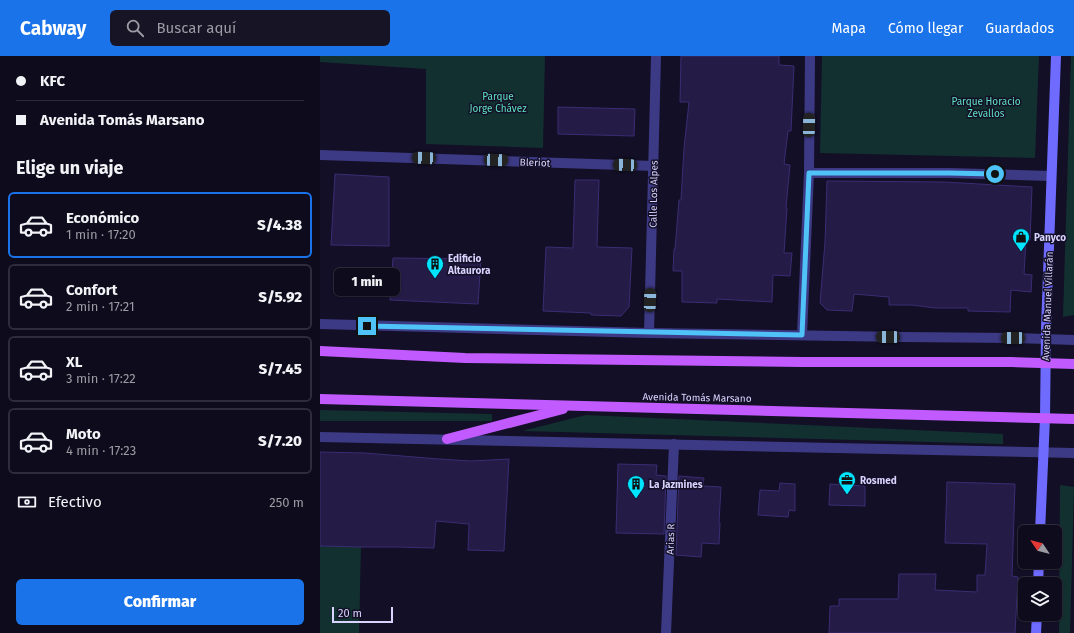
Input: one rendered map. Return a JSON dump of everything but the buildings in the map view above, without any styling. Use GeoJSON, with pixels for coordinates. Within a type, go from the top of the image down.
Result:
{"type":"FeatureCollection","features":[{"type":"Feature","properties":{"kind":"main road","name":"Avenida Manuel Villarán"},"geometry":{"type":"LineString","coordinates":[[1040,525],[1044,452],[1046,340],[1056,56]]}},
{"type":"Feature","properties":{"kind":"main road"},"geometry":{"type":"LineString","coordinates":[[320,351],[465,358],[802,362],[1011,362],[1074,364]]}},
{"type":"Feature","properties":{"kind":"main road","name":"Avenida Tomás Marsano"},"geometry":{"type":"LineString","coordinates":[[320,399],[1074,419]]}},
{"type":"Feature","properties":{"kind":"main road"},"geometry":{"type":"LineString","coordinates":[[447,439],[575,406]]}},
{"type":"Feature","properties":{"kind":"main road"},"geometry":{"type":"LineString","coordinates":[[1036,633],[1037,621]]}},
{"type":"Feature","properties":{"kind":"street","name":"Calle Los Alpes"},"geometry":{"type":"LineString","coordinates":[[649,333],[656,56]]}},
{"type":"Feature","properties":{"kind":"street"},"geometry":{"type":"LineString","coordinates":[[802,335],[809,173],[810,56]]}},
{"type":"Feature","properties":{"kind":"street","name":"Bleriot"},"geometry":{"type":"LineString","coordinates":[[320,155],[654,166]]}},
{"type":"Feature","properties":{"kind":"street"},"geometry":{"type":"LineString","coordinates":[[809,173],[949,173],[1051,176]]}},
{"type":"Feature","properties":{"kind":"street"},"geometry":{"type":"LineString","coordinates":[[320,324],[649,333],[1074,340]]}},
{"type":"Feature","properties":{"kind":"street"},"geometry":{"type":"LineString","coordinates":[[320,437],[1074,453]]}},
{"type":"Feature","properties":{"kind":"street","name":"Arias R"},"geometry":{"type":"LineString","coordinates":[[666,633],[674,444]]}},
{"type":"Feature","properties":{"kind":"green space","name":"Parque Jorge Chávez"},"geometry":{"type":"Polygon","coordinates":[[[320,56],[545,56],[543,148],[426,144],[426,69],[320,62],[320,56]]]}},
{"type":"Feature","properties":{"kind":"green space","name":"Parque Horacio Zevallos"},"geometry":{"type":"Polygon","coordinates":[[[822,56],[1039,56],[1035,158],[820,153],[822,56]]]}},
{"type":"Feature","properties":{"kind":"green space"},"geometry":{"type":"Polygon","coordinates":[[[1071,56],[1074,56],[1074,315],[1063,317],[1071,56]]]}},
{"type":"Feature","properties":{"kind":"green space"},"geometry":{"type":"Polygon","coordinates":[[[320,410],[492,414],[492,421],[320,421],[320,410]]]}},
{"type":"Feature","properties":{"kind":"green space"},"geometry":{"type":"Polygon","coordinates":[[[586,415],[1003,434],[1003,444],[522,431],[586,415]]]}},
{"type":"Feature","properties":{"kind":"green space"},"geometry":{"type":"Polygon","coordinates":[[[1060,485],[1074,487],[1070,633],[1059,633],[1059,621],[1062,621],[1062,577],[1059,577],[1059,569],[1062,569],[1062,525],[1060,525],[1060,485]]]}},
{"type":"Feature","properties":{"kind":"green space"},"geometry":{"type":"Polygon","coordinates":[[[320,546],[361,547],[359,633],[320,633],[320,546]]]}},
{"type":"Feature","properties":{"kind":"place","name":"Panyco"},"geometry":{"type":"Point","coordinates":[1021,252]}},
{"type":"Feature","properties":{"kind":"place","name":"Edificio Altaurora"},"geometry":{"type":"Point","coordinates":[435,279]}},
{"type":"Feature","properties":{"kind":"place","name":"Rosmed"},"geometry":{"type":"Point","coordinates":[847,495]}},
{"type":"Feature","properties":{"kind":"place","name":"La Jazmines"},"geometry":{"type":"Point","coordinates":[636,499]}},
{"type":"Feature","properties":{"kind":"route"},"geometry":{"type":"LineString","coordinates":[[367,326],[802,335],[809,173],[995,174]]}}]}
